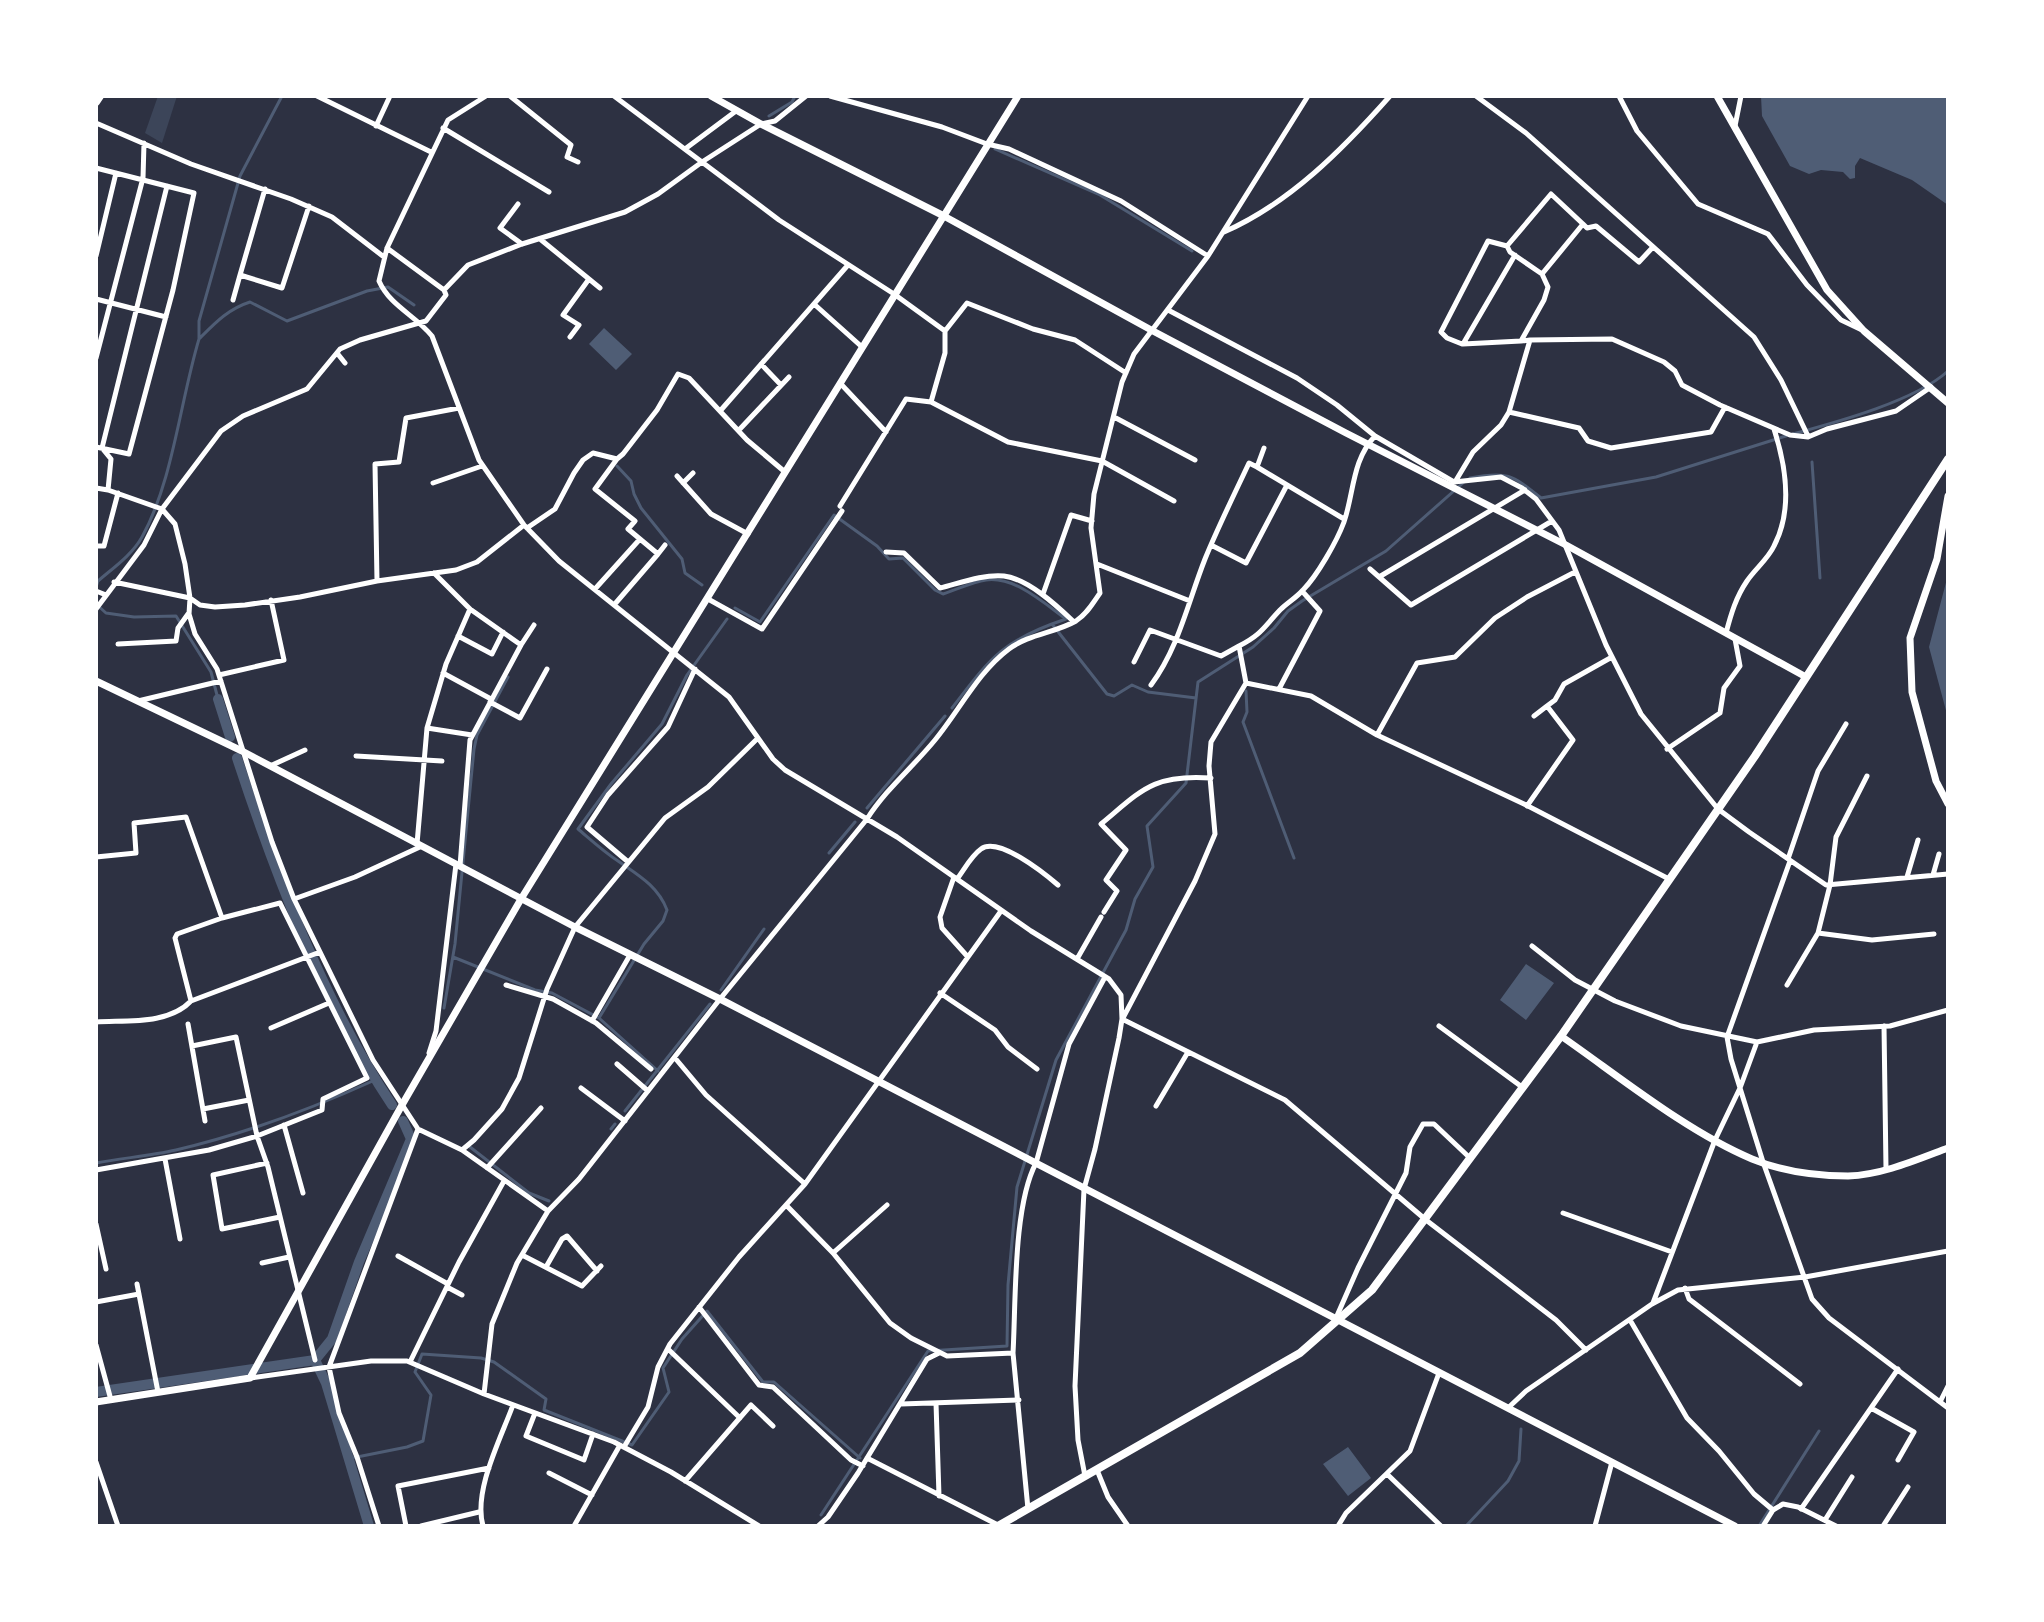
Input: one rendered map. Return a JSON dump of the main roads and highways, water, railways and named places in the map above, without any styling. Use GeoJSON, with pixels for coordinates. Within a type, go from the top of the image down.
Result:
{"type":"FeatureCollection","features":[{"type":"Feature","properties":{"kind":"main road"},"geometry":{"type":"LineString","coordinates":[[96,102],[100,96]]}},
{"type":"Feature","properties":{"kind":"main road"},"geometry":{"type":"LineString","coordinates":[[999,1526],[1300,1353],[1372,1290],[1561,1036],[1718,809],[1948,459]]}},
{"type":"Feature","properties":{"kind":"waterway"},"geometry":{"type":"LineString","coordinates":[[199,339],[199,321],[240,176],[282,96]]}},
{"type":"Feature","properties":{"kind":"waterway"},"geometry":{"type":"LineString","coordinates":[[769,116],[792,102],[795,96]]}},
{"type":"Feature","properties":{"kind":"waterway"},"geometry":{"type":"LineString","coordinates":[[995,149],[1100,195],[1192,251]]}},
{"type":"Feature","properties":{"kind":"waterway"},"geometry":{"type":"LineString","coordinates":[[96,587],[98,581],[138,544],[153,515],[169,466],[199,339],[216,322],[235,308],[250,302],[287,321],[367,291],[388,287],[414,305]]}},
{"type":"Feature","properties":{"kind":"waterway"},"geometry":{"type":"LineString","coordinates":[[1793,434],[1896,401],[1934,382],[1948,371]]}},
{"type":"Feature","properties":{"kind":"waterway"},"geometry":{"type":"LineString","coordinates":[[1470,478],[1502,475],[1523,484],[1541,498],[1656,477],[1786,436]]}},
{"type":"Feature","properties":{"kind":"waterway"},"geometry":{"type":"LineString","coordinates":[[1812,462],[1820,578]]}},
{"type":"Feature","properties":{"kind":"waterway"},"geometry":{"type":"LineString","coordinates":[[617,466],[631,481],[641,508],[682,559],[685,573],[702,585]]}},
{"type":"Feature","properties":{"kind":"waterway"},"geometry":{"type":"LineString","coordinates":[[821,1515],[928,1351],[1007,1346],[1008,1285],[1017,1187],[1056,1060],[1126,930],[1135,899],[1153,867],[1147,826],[1186,783],[1198,682],[1253,647],[1302,601],[1386,551],[1464,482]]}},
{"type":"Feature","properties":{"kind":"waterway"},"geometry":{"type":"LineString","coordinates":[[735,608],[760,622],[834,515],[877,546],[889,559],[903,558],[943,594],[986,580],[1008,582],[1029,592],[1066,619],[1027,635],[1000,652],[952,708]]}},
{"type":"Feature","properties":{"kind":"waterway"},"geometry":{"type":"LineString","coordinates":[[96,604],[106,613],[134,617],[176,616],[211,672],[218,699]]}},
{"type":"Feature","properties":{"kind":"waterway"},"geometry":{"type":"LineString","coordinates":[[599,1018],[644,944],[663,921],[667,910],[647,882],[578,829],[662,724],[687,675],[727,619]]}},
{"type":"Feature","properties":{"kind":"waterway"},"geometry":{"type":"LineString","coordinates":[[1052,624],[1107,694],[1114,696],[1132,685],[1148,692],[1196,698]]}},
{"type":"Feature","properties":{"kind":"waterway"},"geometry":{"type":"LineString","coordinates":[[444,1008],[455,944],[474,749],[477,735],[508,677]]}},
{"type":"Feature","properties":{"kind":"waterway"},"geometry":{"type":"LineString","coordinates":[[1246,691],[1247,712],[1243,722],[1294,858]]}},
{"type":"Feature","properties":{"kind":"waterway"},"geometry":{"type":"LineString","coordinates":[[218,699],[230,737]]}},
{"type":"Feature","properties":{"kind":"waterway"},"geometry":{"type":"LineString","coordinates":[[867,808],[945,716]]}},
{"type":"Feature","properties":{"kind":"waterway"},"geometry":{"type":"LineString","coordinates":[[237,758],[303,937],[344,1024],[392,1105]]}},
{"type":"Feature","properties":{"kind":"waterway"},"geometry":{"type":"LineString","coordinates":[[829,853],[855,822]]}},
{"type":"Feature","properties":{"kind":"waterway"},"geometry":{"type":"LineString","coordinates":[[721,990],[764,929]]}},
{"type":"Feature","properties":{"kind":"waterway"},"geometry":{"type":"LineString","coordinates":[[453,957],[535,990],[552,993],[599,1018],[658,1071]]}},
{"type":"Feature","properties":{"kind":"waterway"},"geometry":{"type":"LineString","coordinates":[[625,1111],[710,1004]]}},
{"type":"Feature","properties":{"kind":"waterway"},"geometry":{"type":"LineString","coordinates":[[96,1163],[202,1144],[302,1111],[375,1080]]}},
{"type":"Feature","properties":{"kind":"waterway"},"geometry":{"type":"LineString","coordinates":[[96,1392],[315,1360],[332,1339],[359,1262],[411,1139],[403,1121]]}},
{"type":"Feature","properties":{"kind":"waterway"},"geometry":{"type":"LineString","coordinates":[[611,1129],[615,1124]]}},
{"type":"Feature","properties":{"kind":"waterway"},"geometry":{"type":"LineString","coordinates":[[470,1147],[529,1193],[549,1201]]}},
{"type":"Feature","properties":{"kind":"waterway"},"geometry":{"type":"LineString","coordinates":[[347,1459],[423,1441],[431,1395],[415,1372],[422,1354],[481,1358],[494,1362],[546,1399],[544,1410],[632,1445],[669,1392],[663,1368],[682,1339],[707,1311],[763,1382],[774,1382],[860,1458]]}},
{"type":"Feature","properties":{"kind":"waterway"},"geometry":{"type":"LineString","coordinates":[[315,1360],[326,1383],[369,1526]]}},
{"type":"Feature","properties":{"kind":"waterway"},"geometry":{"type":"LineString","coordinates":[[1466,1526],[1508,1481],[1519,1461],[1521,1429]]}},
{"type":"Feature","properties":{"kind":"waterway"},"geometry":{"type":"LineString","coordinates":[[1759,1526],[1819,1431]]}}]}
